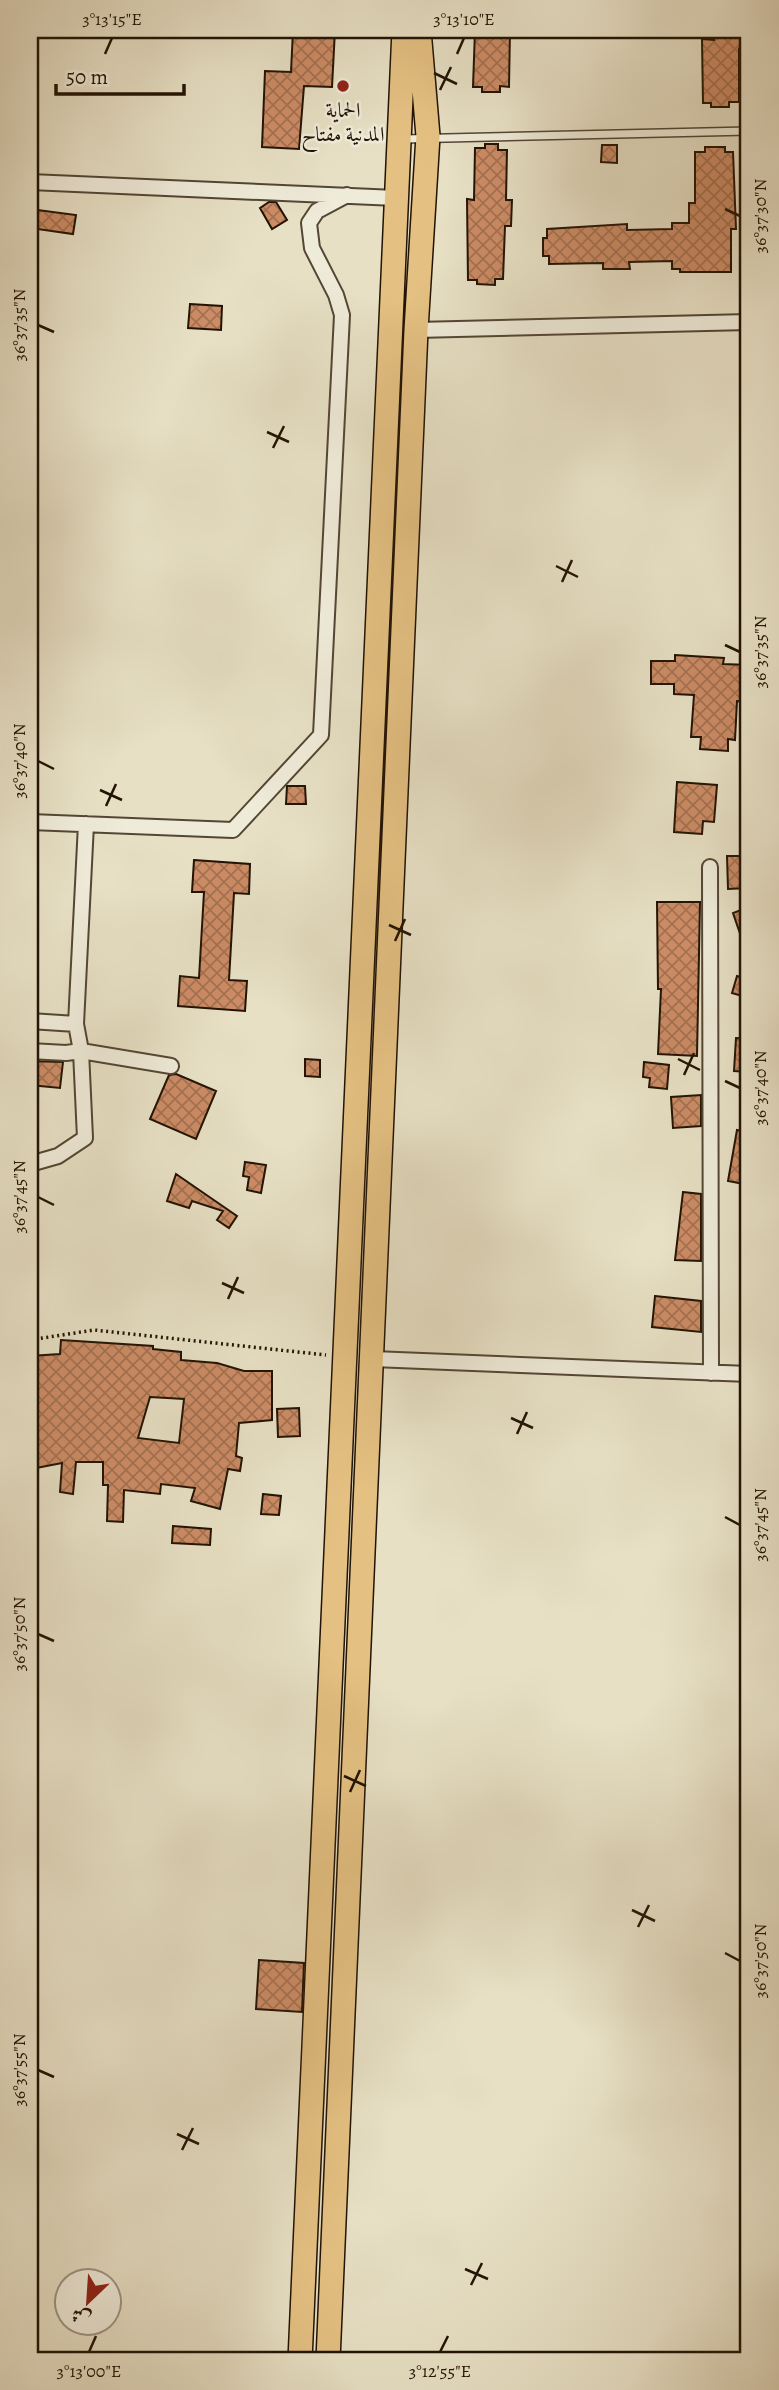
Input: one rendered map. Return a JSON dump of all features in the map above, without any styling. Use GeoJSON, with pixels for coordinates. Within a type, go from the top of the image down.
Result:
{"type":"FeatureCollection","features":[{"type":"Feature","properties":{"kind":"highway"},"geometry":{"type":"LineString","coordinates":[[300,2360],[404,30]]}},
{"type":"Feature","properties":{"kind":"highway"},"geometry":{"type":"LineString","coordinates":[[328,2360],[416,330],[428,136],[419,30]]}},
{"type":"Feature","properties":{"kind":"street"},"geometry":{"type":"LineString","coordinates":[[30,182],[396,198]]}},
{"type":"Feature","properties":{"kind":"street"},"geometry":{"type":"LineString","coordinates":[[30,822],[233,830],[321,735],[342,316],[336,295],[312,248],[309,223],[317,211],[347,195]]}},
{"type":"Feature","properties":{"kind":"street"},"geometry":{"type":"LineString","coordinates":[[416,330],[749,322]]}},
{"type":"Feature","properties":{"kind":"street"},"geometry":{"type":"LineString","coordinates":[[30,1164],[58,1156],[85,1138],[81,1051],[76,1024],[86,824]]}},
{"type":"Feature","properties":{"kind":"street"},"geometry":{"type":"LineString","coordinates":[[710,867],[711,1373]]}},
{"type":"Feature","properties":{"kind":"street"},"geometry":{"type":"LineString","coordinates":[[30,1021],[76,1024]]}},
{"type":"Feature","properties":{"kind":"street"},"geometry":{"type":"LineString","coordinates":[[30,1051],[81,1051],[172,1066]]}},
{"type":"Feature","properties":{"kind":"street"},"geometry":{"type":"LineString","coordinates":[[373,1359],[749,1374]]}},
{"type":"Feature","properties":{"kind":"lane"},"geometry":{"type":"LineString","coordinates":[[399,140],[428,136],[749,131]]}},
{"type":"Feature","properties":{"kind":"path"},"geometry":{"type":"LineString","coordinates":[[30,1339],[94,1331],[345,1357]]}},
{"type":"Feature","properties":{"kind":"building"},"geometry":{"type":"Polygon","coordinates":[[[293,30],[335,30],[332,87],[304,86],[299,149],[262,147],[265,71],[291,72],[293,30]]]}},
{"type":"Feature","properties":{"kind":"building"},"geometry":{"type":"Polygon","coordinates":[[[475,30],[510,30],[509,87],[500,86],[500,92],[482,92],[482,87],[473,87],[475,30]]]}},
{"type":"Feature","properties":{"kind":"building"},"geometry":{"type":"Polygon","coordinates":[[[721,30],[746,30],[745,50],[739,49],[739,102],[729,102],[729,107],[711,107],[711,103],[703,103],[702,39],[714,40],[714,35],[721,35],[721,30]]]}},
{"type":"Feature","properties":{"kind":"building"},"geometry":{"type":"Polygon","coordinates":[[[485,144],[498,144],[498,150],[507,150],[506,200],[512,200],[511,226],[505,226],[503,279],[495,279],[495,285],[477,284],[477,280],[468,280],[467,199],[474,200],[475,148],[485,148],[485,144]]]}},
{"type":"Feature","properties":{"kind":"building"},"geometry":{"type":"Polygon","coordinates":[[[602,145],[617,145],[617,163],[601,162],[602,145]]]}},
{"type":"Feature","properties":{"kind":"building"},"geometry":{"type":"Polygon","coordinates":[[[705,147],[725,147],[725,152],[733,152],[736,229],[731,229],[731,272],[680,272],[680,269],[672,269],[672,261],[629,262],[630,269],[603,269],[603,263],[549,264],[549,256],[543,256],[543,238],[547,238],[547,229],[627,224],[627,230],[672,229],[672,223],[689,223],[689,203],[695,203],[695,152],[705,152],[705,147]]]}},
{"type":"Feature","properties":{"kind":"building"},"geometry":{"type":"Polygon","coordinates":[[[269,202],[276,202],[287,220],[272,229],[260,208],[269,202]]]}},
{"type":"Feature","properties":{"kind":"building"},"geometry":{"type":"Polygon","coordinates":[[[30,209],[76,215],[73,234],[30,228],[30,209]]]}},
{"type":"Feature","properties":{"kind":"building"},"geometry":{"type":"Polygon","coordinates":[[[190,304],[222,306],[221,330],[188,328],[190,304]]]}},
{"type":"Feature","properties":{"kind":"building"},"geometry":{"type":"Polygon","coordinates":[[[675,655],[724,658],[723,664],[749,665],[749,702],[737,701],[735,740],[728,739],[728,751],[700,749],[701,737],[691,737],[694,695],[674,694],[674,684],[651,684],[651,661],[675,661],[675,655]]]}},
{"type":"Feature","properties":{"kind":"building"},"geometry":{"type":"Polygon","coordinates":[[[677,782],[717,785],[714,822],[703,821],[702,834],[674,832],[677,782]]]}},
{"type":"Feature","properties":{"kind":"building"},"geometry":{"type":"Polygon","coordinates":[[[287,786],[305,786],[306,804],[286,804],[287,786]]]}},
{"type":"Feature","properties":{"kind":"building"},"geometry":{"type":"Polygon","coordinates":[[[727,856],[749,856],[749,888],[728,889],[727,856]]]}},
{"type":"Feature","properties":{"kind":"building"},"geometry":{"type":"Polygon","coordinates":[[[194,860],[250,864],[249,894],[234,893],[229,980],[247,981],[245,1011],[178,1006],[180,976],[199,978],[204,892],[192,892],[194,860]]]}},
{"type":"Feature","properties":{"kind":"building"},"geometry":{"type":"Polygon","coordinates":[[[657,902],[700,902],[697,1056],[658,1054],[661,989],[658,989],[657,902]]]}},
{"type":"Feature","properties":{"kind":"building"},"geometry":{"type":"Polygon","coordinates":[[[749,907],[749,954],[747,954],[733,913],[749,907]]]}},
{"type":"Feature","properties":{"kind":"building"},"geometry":{"type":"Polygon","coordinates":[[[737,976],[749,980],[749,998],[732,993],[737,976]]]}},
{"type":"Feature","properties":{"kind":"building"},"geometry":{"type":"Polygon","coordinates":[[[736,1038],[749,1039],[749,1072],[734,1071],[736,1038]]]}},
{"type":"Feature","properties":{"kind":"building"},"geometry":{"type":"Polygon","coordinates":[[[305,1059],[320,1060],[320,1077],[305,1076],[305,1059]]]}},
{"type":"Feature","properties":{"kind":"building"},"geometry":{"type":"Polygon","coordinates":[[[30,1061],[63,1062],[60,1088],[30,1085],[30,1061]]]}},
{"type":"Feature","properties":{"kind":"building"},"geometry":{"type":"Polygon","coordinates":[[[644,1062],[669,1065],[667,1089],[649,1087],[650,1078],[643,1077],[644,1062]]]}},
{"type":"Feature","properties":{"kind":"building"},"geometry":{"type":"Polygon","coordinates":[[[176,1074],[216,1091],[196,1139],[150,1119],[169,1075],[176,1074]]]}},
{"type":"Feature","properties":{"kind":"building"},"geometry":{"type":"Polygon","coordinates":[[[701,1095],[701,1126],[673,1128],[671,1097],[701,1095]]]}},
{"type":"Feature","properties":{"kind":"building"},"geometry":{"type":"Polygon","coordinates":[[[737,1130],[749,1132],[749,1185],[728,1181],[737,1130]]]}},
{"type":"Feature","properties":{"kind":"building"},"geometry":{"type":"Polygon","coordinates":[[[245,1162],[266,1165],[261,1193],[247,1190],[249,1177],[243,1176],[245,1162]]]}},
{"type":"Feature","properties":{"kind":"building"},"geometry":{"type":"Polygon","coordinates":[[[176,1174],[237,1216],[229,1228],[217,1220],[223,1211],[192,1201],[189,1208],[167,1201],[176,1174]]]}},
{"type":"Feature","properties":{"kind":"building"},"geometry":{"type":"Polygon","coordinates":[[[683,1192],[701,1194],[701,1261],[675,1260],[683,1192]]]}},
{"type":"Feature","properties":{"kind":"building"},"geometry":{"type":"Polygon","coordinates":[[[655,1296],[701,1301],[701,1332],[652,1327],[655,1296]]]}},
{"type":"Feature","properties":{"kind":"building"},"geometry":{"type":"Polygon","coordinates":[[[61,1340],[153,1346],[153,1349],[181,1352],[181,1360],[217,1363],[244,1371],[272,1371],[272,1420],[239,1423],[236,1456],[242,1458],[240,1471],[228,1469],[220,1509],[191,1501],[195,1488],[161,1484],[160,1494],[124,1490],[123,1522],[107,1521],[108,1485],[103,1485],[103,1462],[76,1462],[73,1494],[60,1492],[62,1463],[31,1469],[30,1356],[60,1354],[61,1340]],[[150,1397],[138,1438],[179,1443],[184,1399],[150,1397]]]}},
{"type":"Feature","properties":{"kind":"building"},"geometry":{"type":"Polygon","coordinates":[[[299,1408],[300,1436],[278,1437],[277,1409],[299,1408]]]}},
{"type":"Feature","properties":{"kind":"building"},"geometry":{"type":"Polygon","coordinates":[[[263,1494],[281,1496],[279,1515],[261,1514],[263,1494]]]}},
{"type":"Feature","properties":{"kind":"building"},"geometry":{"type":"Polygon","coordinates":[[[173,1526],[211,1529],[210,1545],[172,1543],[173,1526]]]}},
{"type":"Feature","properties":{"kind":"building"},"geometry":{"type":"Polygon","coordinates":[[[259,1960],[304,1963],[302,2012],[256,2009],[259,1960]]]}},
{"type":"Feature","properties":{"kind":"place","name":"الحماية المدنية مفتاح"},"geometry":{"type":"Point","coordinates":[343,86]}}]}
